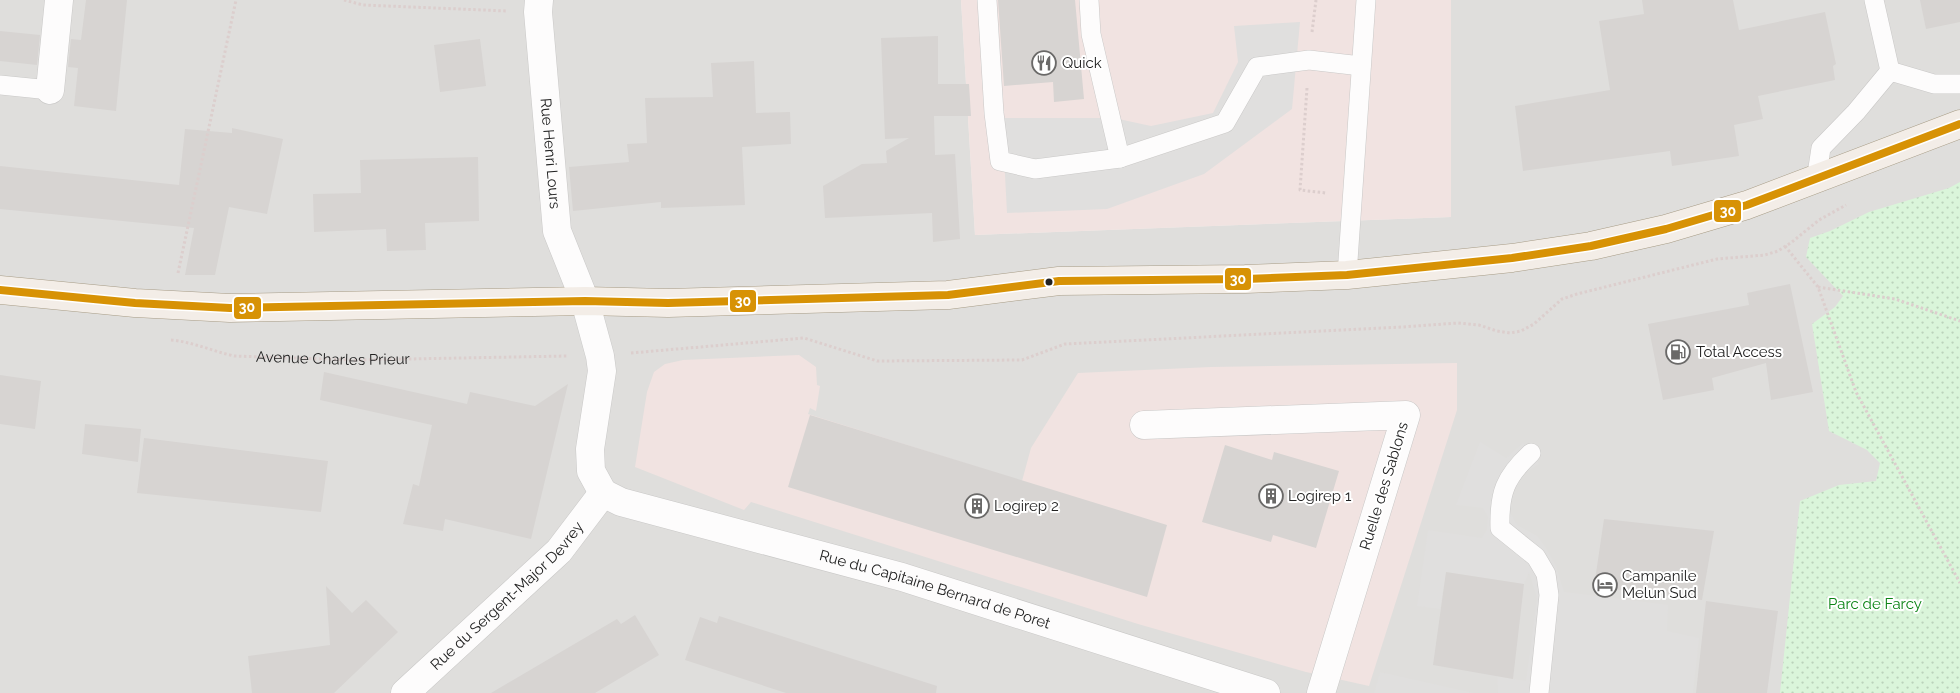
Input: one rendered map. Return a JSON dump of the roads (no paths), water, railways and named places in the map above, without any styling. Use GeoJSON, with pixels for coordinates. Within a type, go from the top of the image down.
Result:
{"type":"FeatureCollection","features":[{"type":"Feature","properties":{"kind":"main road"},"geometry":{"type":"LineString","coordinates":[[0,290],[171,306],[278,308],[585,301],[668,303],[948,295],[1059,281],[1245,279],[1347,275],[1512,258],[1591,246],[1666,229],[1747,206],[1960,124]]}},
{"type":"Feature","properties":{"kind":"street"},"geometry":{"type":"LineString","coordinates":[[50,90],[59,0]]}},
{"type":"Feature","properties":{"kind":"street","name":"Rue Henri Lours"},"geometry":{"type":"LineString","coordinates":[[538,6],[557,231],[585,301],[600,356],[602,371],[590,449],[591,471],[603,493]]}},
{"type":"Feature","properties":{"kind":"street","name":"Ruelle des Sablons"},"geometry":{"type":"LineString","coordinates":[[1144,425],[1406,415],[1321,693]]}},
{"type":"Feature","properties":{"kind":"street","name":"Rue du Sergent-Major Devrey"},"geometry":{"type":"LineString","coordinates":[[405,693],[559,551],[603,493]]}},
{"type":"Feature","properties":{"kind":"street","name":"Rue du Capitaine Bernard de Poret"},"geometry":{"type":"LineString","coordinates":[[603,493],[621,502],[902,577],[1266,693]]}},
{"type":"Feature","properties":{"kind":"lane"},"geometry":{"type":"LineString","coordinates":[[987,0],[994,113],[1000,161],[1035,169],[1120,158],[1225,123],[1257,67],[1309,60],[1361,66]]}},
{"type":"Feature","properties":{"kind":"lane"},"geometry":{"type":"LineString","coordinates":[[1088,0],[1091,34],[1120,158]]}},
{"type":"Feature","properties":{"kind":"lane"},"geometry":{"type":"LineString","coordinates":[[1347,275],[1366,0]]}},
{"type":"Feature","properties":{"kind":"lane"},"geometry":{"type":"LineString","coordinates":[[1874,0],[1890,70]]}},
{"type":"Feature","properties":{"kind":"lane"},"geometry":{"type":"LineString","coordinates":[[1890,70],[1934,84],[1960,84]]}},
{"type":"Feature","properties":{"kind":"lane"},"geometry":{"type":"LineString","coordinates":[[1816,180],[1821,148],[1856,112],[1890,70]]}},
{"type":"Feature","properties":{"kind":"lane"},"geometry":{"type":"LineString","coordinates":[[0,85],[50,90]]}},
{"type":"Feature","properties":{"kind":"lane"},"geometry":{"type":"LineString","coordinates":[[1531,453],[1513,471],[1503,491],[1499,511],[1500,528],[1536,557],[1546,574],[1550,595],[1539,693]]}},
{"type":"Feature","properties":{"kind":"place","name":"Quick"},"geometry":{"type":"Point","coordinates":[1044,63]}},
{"type":"Feature","properties":{"kind":"place","name":"Total Access"},"geometry":{"type":"Point","coordinates":[1678,352]}},
{"type":"Feature","properties":{"kind":"place","name":"Logirep 1"},"geometry":{"type":"Point","coordinates":[1271,496]}},
{"type":"Feature","properties":{"kind":"place","name":"Logirep 2"},"geometry":{"type":"Point","coordinates":[977,506]}},
{"type":"Feature","properties":{"kind":"place","name":"Campanile Melun Sud"},"geometry":{"type":"Point","coordinates":[1605,585]}},
{"type":"Feature","properties":{"kind":"park label","name":"Parc de Farcy"},"geometry":{"type":"Point","coordinates":[1875,604]}}]}
